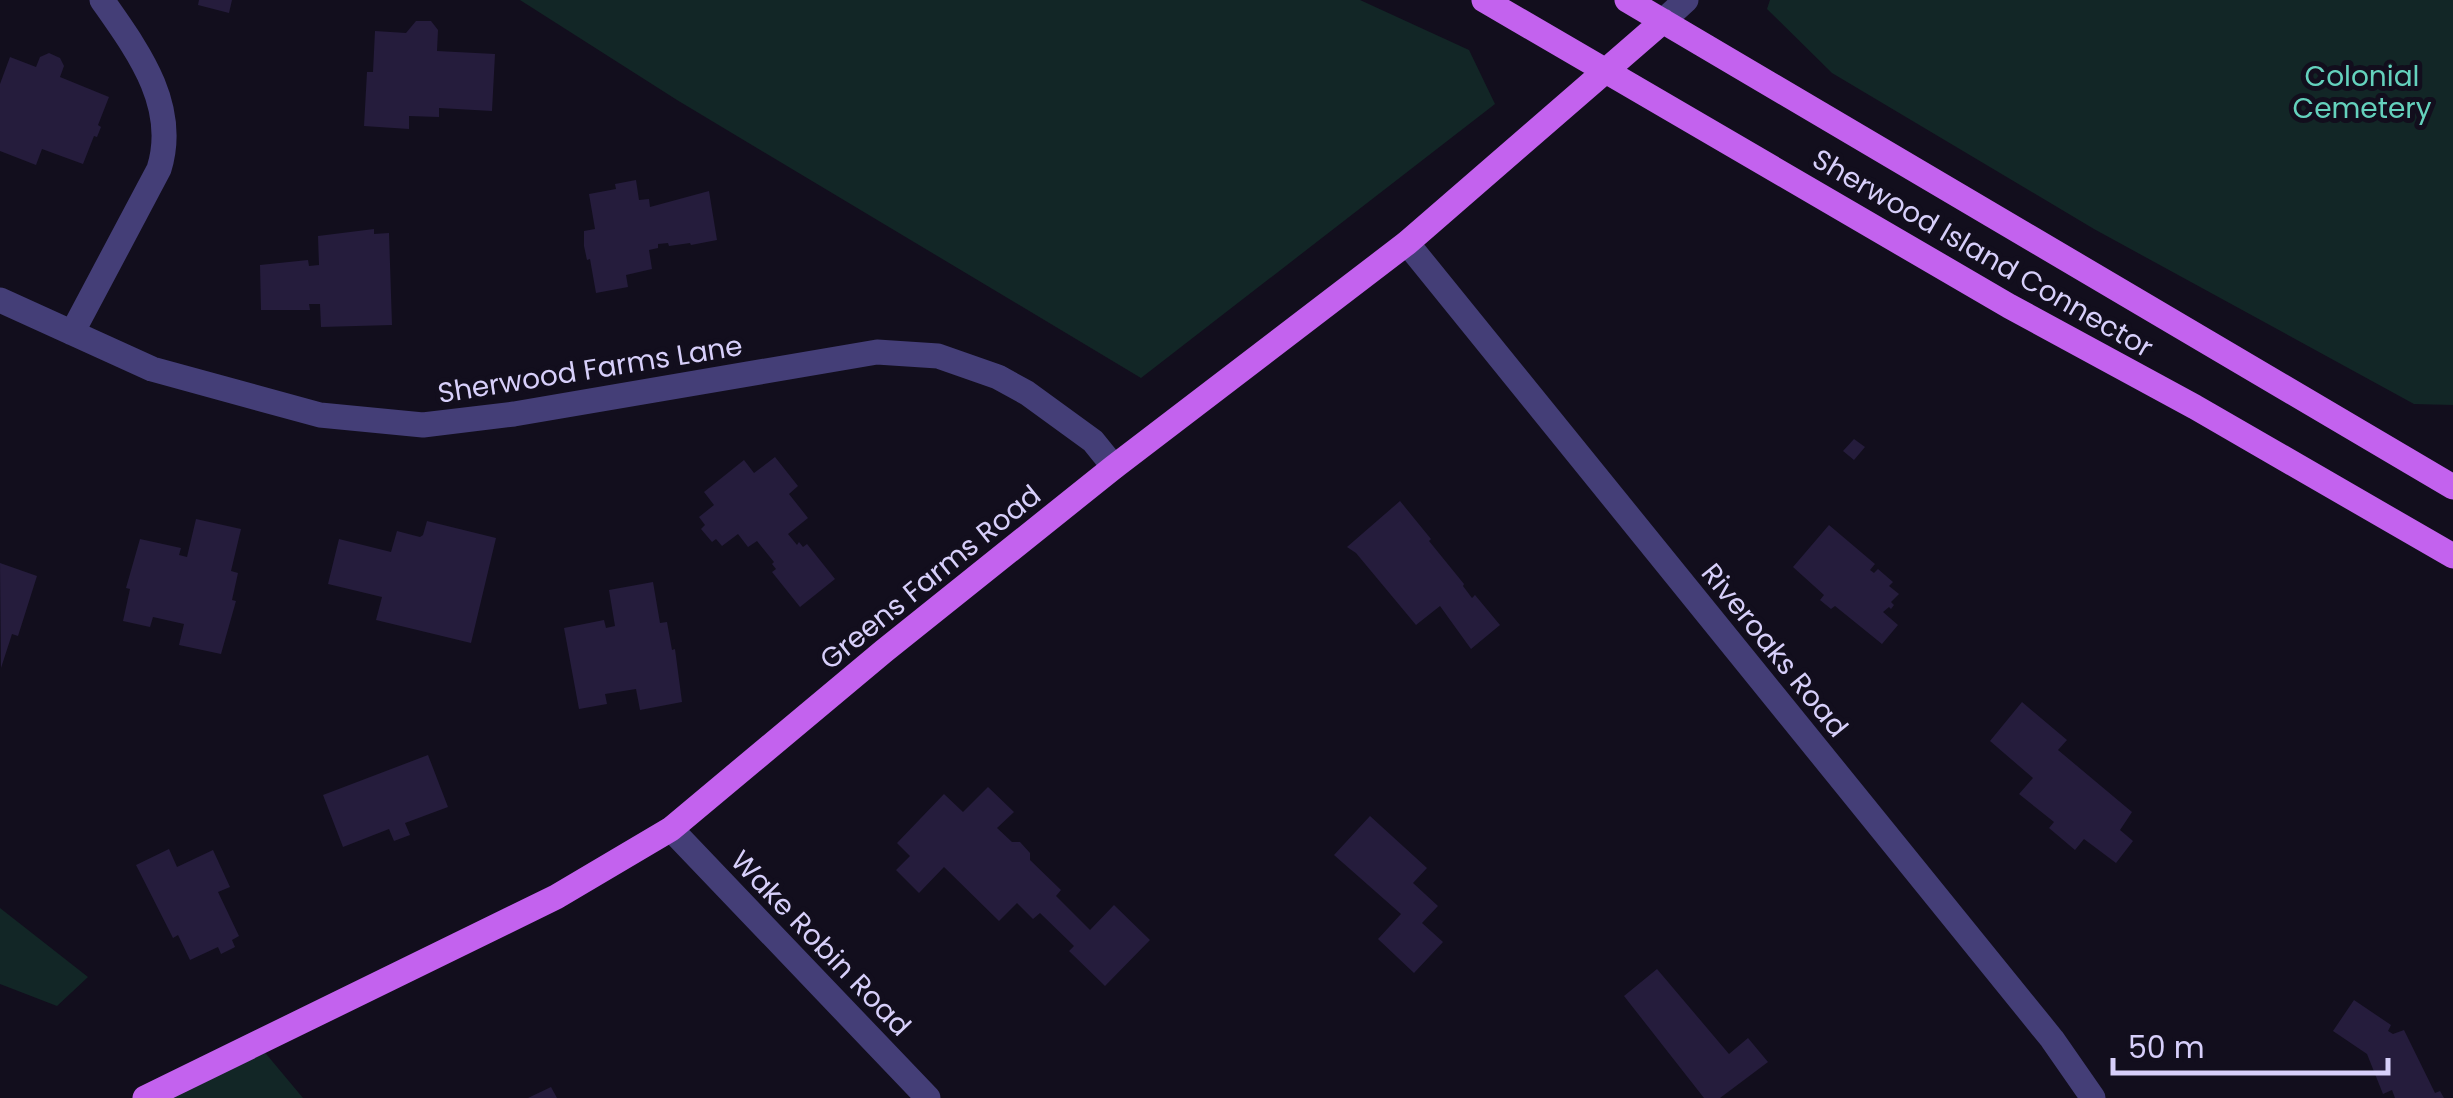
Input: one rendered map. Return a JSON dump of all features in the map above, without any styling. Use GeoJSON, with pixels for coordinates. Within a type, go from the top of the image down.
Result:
{"type":"FeatureCollection","features":[{"type":"Feature","properties":{"kind":"main road","name":"Sherwood Island Connector"},"geometry":{"type":"LineString","coordinates":[[1484,0],[2010,306],[2453,556]]}},
{"type":"Feature","properties":{"kind":"main road","name":"Sherwood Island Connector"},"geometry":{"type":"LineString","coordinates":[[1627,0],[2453,487]]}},
{"type":"Feature","properties":{"kind":"main road","name":"Greens Farms Road"},"geometry":{"type":"LineString","coordinates":[[145,1098],[556,897],[672,829],[884,651],[1114,467],[1406,243],[1663,21]]}},
{"type":"Feature","properties":{"kind":"street"},"geometry":{"type":"LineString","coordinates":[[72,333],[159,169],[164,152],[162,120],[149,70],[102,0]]}},
{"type":"Feature","properties":{"kind":"street","name":"Greens Farms Road"},"geometry":{"type":"LineString","coordinates":[[1663,21],[1686,0]]}},
{"type":"Feature","properties":{"kind":"street","name":"Riveroaks Road"},"geometry":{"type":"LineString","coordinates":[[1406,243],[2052,1039],[2093,1098]]}},
{"type":"Feature","properties":{"kind":"street","name":"Sherwood Farms Lane"},"geometry":{"type":"LineString","coordinates":[[0,300],[152,370],[320,415],[423,425],[514,414],[876,352],[938,356],[998,378],[1042,403],[1092,441],[1114,467]]}},
{"type":"Feature","properties":{"kind":"street","name":"Wake Robin Road"},"geometry":{"type":"LineString","coordinates":[[672,829],[928,1098]]}},
{"type":"Feature","properties":{"kind":"green space"},"geometry":{"type":"Polygon","coordinates":[[[520,0],[1360,0],[1469,50],[1495,104],[1141,378],[677,100],[520,0]]]}},
{"type":"Feature","properties":{"kind":"green space","name":"Colonial Cemetery"},"geometry":{"type":"Polygon","coordinates":[[[1770,0],[2453,0],[2453,405],[2414,404],[2094,229],[1832,73],[1767,9],[1770,0]]]}},
{"type":"Feature","properties":{"kind":"green space"},"geometry":{"type":"Polygon","coordinates":[[[0,908],[88,977],[57,1006],[0,984],[0,908]]]}},
{"type":"Feature","properties":{"kind":"green space"},"geometry":{"type":"Polygon","coordinates":[[[257,1043],[303,1098],[145,1098],[257,1043]]]}},
{"type":"Feature","properties":{"kind":"building"},"geometry":{"type":"Polygon","coordinates":[[[199,0],[232,0],[229,13],[198,5],[199,0]]]}},
{"type":"Feature","properties":{"kind":"building"},"geometry":{"type":"Polygon","coordinates":[[[416,21],[431,21],[438,30],[437,51],[495,54],[492,111],[439,108],[439,117],[409,116],[409,129],[364,126],[367,72],[373,72],[375,31],[406,33],[416,21]]]}},
{"type":"Feature","properties":{"kind":"building"},"geometry":{"type":"Polygon","coordinates":[[[49,53],[60,58],[64,66],[60,77],[109,97],[98,125],[101,127],[83,164],[42,149],[36,165],[0,151],[0,84],[10,57],[36,67],[40,57],[49,53]]]}},
{"type":"Feature","properties":{"kind":"building"},"geometry":{"type":"Polygon","coordinates":[[[636,180],[639,200],[649,199],[650,207],[709,191],[717,240],[691,245],[658,244],[658,248],[649,250],[652,269],[626,275],[628,287],[596,293],[584,246],[584,231],[595,229],[589,194],[636,180]]]}},
{"type":"Feature","properties":{"kind":"building"},"geometry":{"type":"Polygon","coordinates":[[[374,229],[374,234],[389,233],[392,325],[321,327],[320,304],[309,304],[310,310],[261,310],[260,265],[308,260],[309,266],[319,265],[318,236],[374,229]]]}},
{"type":"Feature","properties":{"kind":"building"},"geometry":{"type":"Polygon","coordinates":[[[1854,439],[1865,447],[1854,460],[1843,451],[1854,439]]]}},
{"type":"Feature","properties":{"kind":"building"},"geometry":{"type":"Polygon","coordinates":[[[775,457],[798,486],[789,494],[808,518],[788,534],[797,545],[807,544],[835,579],[800,607],[772,572],[776,569],[774,562],[757,541],[748,547],[738,534],[722,546],[716,539],[712,542],[701,529],[705,525],[699,517],[714,505],[704,492],[744,460],[754,473],[775,457]]]}},
{"type":"Feature","properties":{"kind":"building"},"geometry":{"type":"Polygon","coordinates":[[[1400,501],[1472,598],[1475,595],[1500,625],[1471,649],[1440,606],[1416,625],[1347,547],[1400,501]]]}},
{"type":"Feature","properties":{"kind":"building"},"geometry":{"type":"Polygon","coordinates":[[[196,519],[241,529],[231,571],[238,573],[232,600],[236,601],[221,654],[179,645],[184,624],[153,617],[150,627],[123,621],[130,589],[126,588],[140,539],[181,548],[179,555],[187,557],[196,519]]]}},
{"type":"Feature","properties":{"kind":"building"},"geometry":{"type":"Polygon","coordinates":[[[427,521],[496,538],[471,643],[376,620],[382,597],[328,584],[339,539],[391,552],[397,531],[420,537],[427,521]]]}},
{"type":"Feature","properties":{"kind":"building"},"geometry":{"type":"Polygon","coordinates":[[[1829,525],[1875,564],[1870,570],[1874,573],[1878,569],[1893,582],[1889,586],[1899,594],[1891,602],[1891,609],[1883,612],[1898,625],[1882,644],[1835,606],[1831,609],[1820,600],[1824,595],[1793,567],[1829,525]]]}},
{"type":"Feature","properties":{"kind":"building"},"geometry":{"type":"Polygon","coordinates":[[[0,563],[37,576],[18,636],[12,634],[1,668],[0,563]]]}},
{"type":"Feature","properties":{"kind":"building"},"geometry":{"type":"Polygon","coordinates":[[[653,582],[660,623],[667,622],[672,650],[675,649],[682,702],[640,710],[636,689],[605,694],[607,704],[579,709],[564,628],[604,620],[606,628],[615,626],[609,590],[653,582]]]}},
{"type":"Feature","properties":{"kind":"building"},"geometry":{"type":"Polygon","coordinates":[[[2022,702],[2067,740],[2058,750],[2132,812],[2120,830],[2133,841],[2116,863],[2084,839],[2075,850],[2049,828],[2054,822],[2019,794],[2033,778],[1990,741],[2022,702]]]}},
{"type":"Feature","properties":{"kind":"building"},"geometry":{"type":"Polygon","coordinates":[[[428,755],[448,807],[405,823],[410,835],[394,841],[389,829],[343,847],[323,795],[428,755]]]}},
{"type":"Feature","properties":{"kind":"building"},"geometry":{"type":"Polygon","coordinates":[[[988,787],[1014,812],[997,828],[1012,842],[1020,842],[1030,853],[1030,860],[1061,890],[1056,896],[1090,930],[1114,905],[1150,940],[1105,986],[1069,951],[1074,946],[1040,913],[1033,919],[1017,903],[999,921],[944,867],[919,893],[896,870],[910,856],[897,843],[944,794],[963,812],[988,787]]]}},
{"type":"Feature","properties":{"kind":"building"},"geometry":{"type":"Polygon","coordinates":[[[1370,816],[1427,868],[1413,883],[1438,906],[1422,923],[1443,942],[1414,973],[1378,939],[1401,914],[1334,855],[1370,816]]]}},
{"type":"Feature","properties":{"kind":"building"},"geometry":{"type":"Polygon","coordinates":[[[169,849],[177,867],[213,850],[230,887],[218,892],[239,936],[232,940],[235,947],[221,954],[218,947],[190,960],[178,935],[173,938],[136,865],[169,849]]]}},
{"type":"Feature","properties":{"kind":"building"},"geometry":{"type":"Polygon","coordinates":[[[1657,969],[1729,1054],[1748,1038],[1768,1062],[1720,1098],[1704,1098],[1624,996],[1657,969]]]}},
{"type":"Feature","properties":{"kind":"building"},"geometry":{"type":"Polygon","coordinates":[[[2354,1000],[2391,1025],[2388,1031],[2393,1034],[2404,1030],[2435,1093],[2440,1091],[2444,1098],[2395,1098],[2392,1090],[2383,1094],[2367,1054],[2333,1031],[2354,1000]]]}},
{"type":"Feature","properties":{"kind":"building"},"geometry":{"type":"Polygon","coordinates":[[[551,1087],[557,1098],[528,1098],[551,1087]]]}}]}
